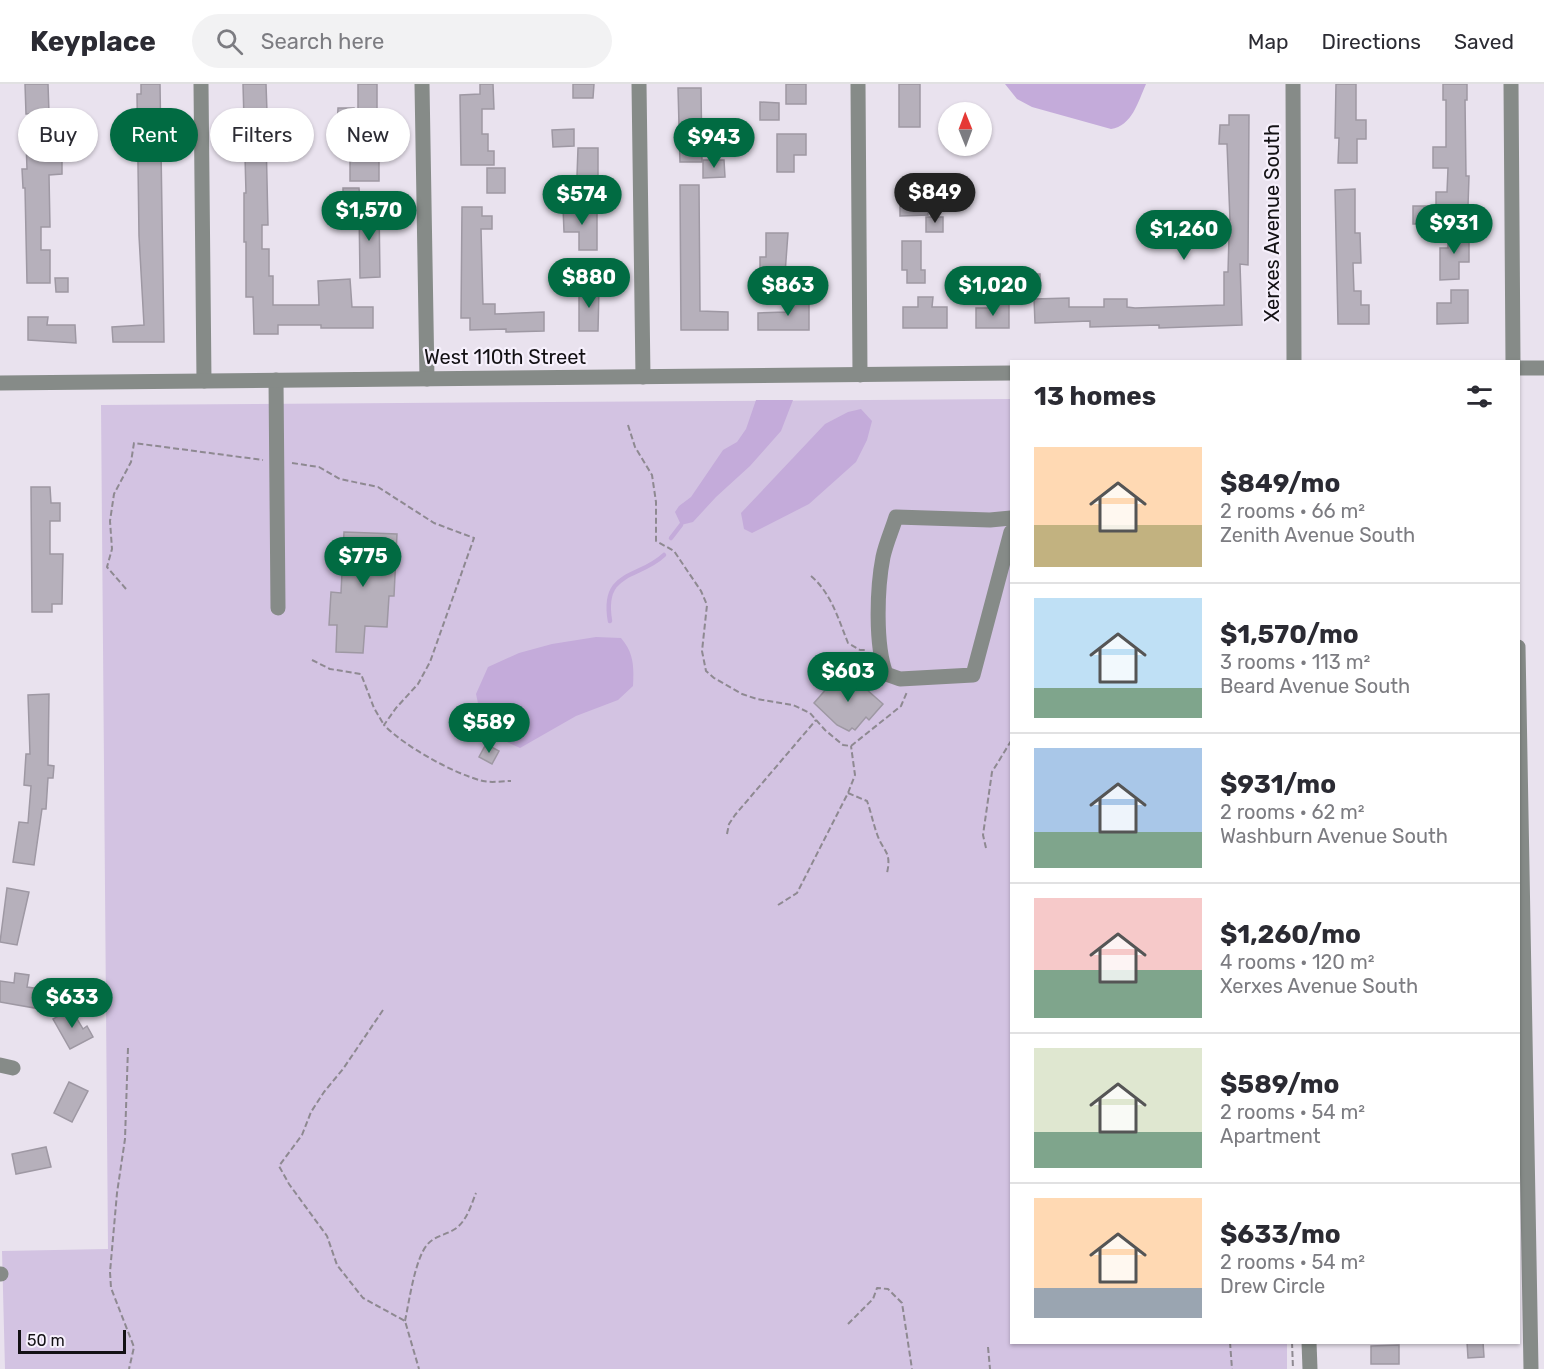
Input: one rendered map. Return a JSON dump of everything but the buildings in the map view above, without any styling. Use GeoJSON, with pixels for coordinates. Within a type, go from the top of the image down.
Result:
{"type":"FeatureCollection","features":[{"type":"Feature","properties":{"kind":"street"},"geometry":{"type":"LineString","coordinates":[[201,84],[204,381]]}},
{"type":"Feature","properties":{"kind":"street"},"geometry":{"type":"LineString","coordinates":[[422,84],[427,379]]}},
{"type":"Feature","properties":{"kind":"street"},"geometry":{"type":"LineString","coordinates":[[639,84],[643,377]]}},
{"type":"Feature","properties":{"kind":"street"},"geometry":{"type":"LineString","coordinates":[[858,84],[860,375]]}},
{"type":"Feature","properties":{"kind":"street","name":"Xerxes Avenue South"},"geometry":{"type":"LineString","coordinates":[[1293,84],[1294,360]]}},
{"type":"Feature","properties":{"kind":"street"},"geometry":{"type":"LineString","coordinates":[[1511,84],[1513,360]]}},
{"type":"Feature","properties":{"kind":"street"},"geometry":{"type":"LineString","coordinates":[[1520,368],[1544,368]]}},
{"type":"Feature","properties":{"kind":"street","name":"West 110th Street"},"geometry":{"type":"LineString","coordinates":[[0,383],[1010,373]]}},
{"type":"Feature","properties":{"kind":"street"},"geometry":{"type":"LineString","coordinates":[[276,380],[278,608]]}},
{"type":"Feature","properties":{"kind":"street"},"geometry":{"type":"LineString","coordinates":[[1010,518],[990,520],[896,517],[883,558],[879,608],[880,658],[886,674],[900,680],[973,675],[1010,536]]}},
{"type":"Feature","properties":{"kind":"street"},"geometry":{"type":"LineString","coordinates":[[1520,758],[1531,1369]]}},
{"type":"Feature","properties":{"kind":"street"},"geometry":{"type":"LineString","coordinates":[[1309,1344],[1310,1369]]}},
{"type":"Feature","properties":{"kind":"path"},"geometry":{"type":"LineString","coordinates":[[628,425],[635,447],[652,475],[656,502],[656,541],[674,551],[701,591],[707,605],[702,651],[706,671],[742,694],[793,705],[810,713],[843,745],[851,746],[901,706],[907,692],[906,679]]}},
{"type":"Feature","properties":{"kind":"path"},"geometry":{"type":"LineString","coordinates":[[126,589],[107,567],[112,549],[110,521],[114,494],[131,462],[134,443],[300,463],[319,467],[340,479],[378,487],[434,523],[474,538],[430,662],[418,684],[384,725]]}},
{"type":"Feature","properties":{"kind":"path"},"geometry":{"type":"LineString","coordinates":[[811,576],[824,588],[831,605],[839,616],[848,643],[860,650],[880,650]]}},
{"type":"Feature","properties":{"kind":"path"},"geometry":{"type":"LineString","coordinates":[[312,660],[330,669],[361,674],[374,708],[384,725],[412,747],[463,774],[485,781],[511,781]]}},
{"type":"Feature","properties":{"kind":"path"},"geometry":{"type":"LineString","coordinates":[[727,834],[729,824],[735,815],[816,720]]}},
{"type":"Feature","properties":{"kind":"path"},"geometry":{"type":"LineString","coordinates":[[986,848],[983,835],[992,772],[1010,743]]}},
{"type":"Feature","properties":{"kind":"path"},"geometry":{"type":"LineString","coordinates":[[778,904],[797,893],[848,793],[855,775],[851,746]]}},
{"type":"Feature","properties":{"kind":"path"},"geometry":{"type":"LineString","coordinates":[[848,793],[867,801],[877,836],[888,852],[890,861],[887,873]]}},
{"type":"Feature","properties":{"kind":"path"},"geometry":{"type":"LineString","coordinates":[[383,1010],[344,1069],[324,1092],[311,1112],[302,1135],[279,1166],[289,1184],[327,1236],[337,1265],[363,1298],[405,1321]]}},
{"type":"Feature","properties":{"kind":"path"},"geometry":{"type":"LineString","coordinates":[[128,1048],[124,1139],[110,1272],[111,1288],[134,1347],[129,1369]]}},
{"type":"Feature","properties":{"kind":"path"},"geometry":{"type":"LineString","coordinates":[[419,1369],[405,1321],[414,1276],[424,1247],[432,1239],[456,1228],[467,1216],[476,1193]]}},
{"type":"Feature","properties":{"kind":"path"},"geometry":{"type":"LineString","coordinates":[[848,1324],[873,1299],[877,1288],[888,1289],[902,1303],[912,1369]]}},
{"type":"Feature","properties":{"kind":"path"},"geometry":{"type":"LineString","coordinates":[[1230,1344],[1232,1369]]}},
{"type":"Feature","properties":{"kind":"path"},"geometry":{"type":"LineString","coordinates":[[1292,1344],[1293,1369]]}},
{"type":"Feature","properties":{"kind":"path"},"geometry":{"type":"LineString","coordinates":[[988,1347],[990,1369]]}},
{"type":"Feature","properties":{"kind":"shaded area"},"geometry":{"type":"Polygon","coordinates":[[[1005,84],[1146,84],[1129,118],[1118,127],[1111,129],[1032,107],[1017,99],[1005,84]]]}},
{"type":"Feature","properties":{"kind":"shaded area"},"geometry":{"type":"Polygon","coordinates":[[[1010,399],[1010,1344],[1287,1344],[1287,1369],[5,1369],[2,1251],[108,1249],[101,405],[1010,399]]]}},
{"type":"Feature","properties":{"kind":"shaded area"},"geometry":{"type":"Polygon","coordinates":[[[756,400],[793,400],[781,431],[750,466],[693,522],[681,525],[675,512],[691,497],[723,450],[737,442],[746,429],[756,400]]]}},
{"type":"Feature","properties":{"kind":"shaded area"},"geometry":{"type":"Polygon","coordinates":[[[861,409],[872,421],[867,440],[856,462],[809,504],[752,533],[744,529],[741,513],[825,424],[848,412],[861,409]]]}},
{"type":"Feature","properties":{"kind":"shaded area"},"geometry":{"type":"Polygon","coordinates":[[[596,637],[621,638],[631,655],[633,686],[618,700],[576,716],[520,748],[496,737],[482,722],[476,694],[488,667],[519,653],[552,644],[596,637]]]}},
{"type":"Feature","properties":{"kind":"waterway"},"geometry":{"type":"LineString","coordinates":[[671,538],[681,525]]}},
{"type":"Feature","properties":{"kind":"waterway"},"geometry":{"type":"LineString","coordinates":[[610,621],[611,593],[617,584],[664,555]]}}]}
